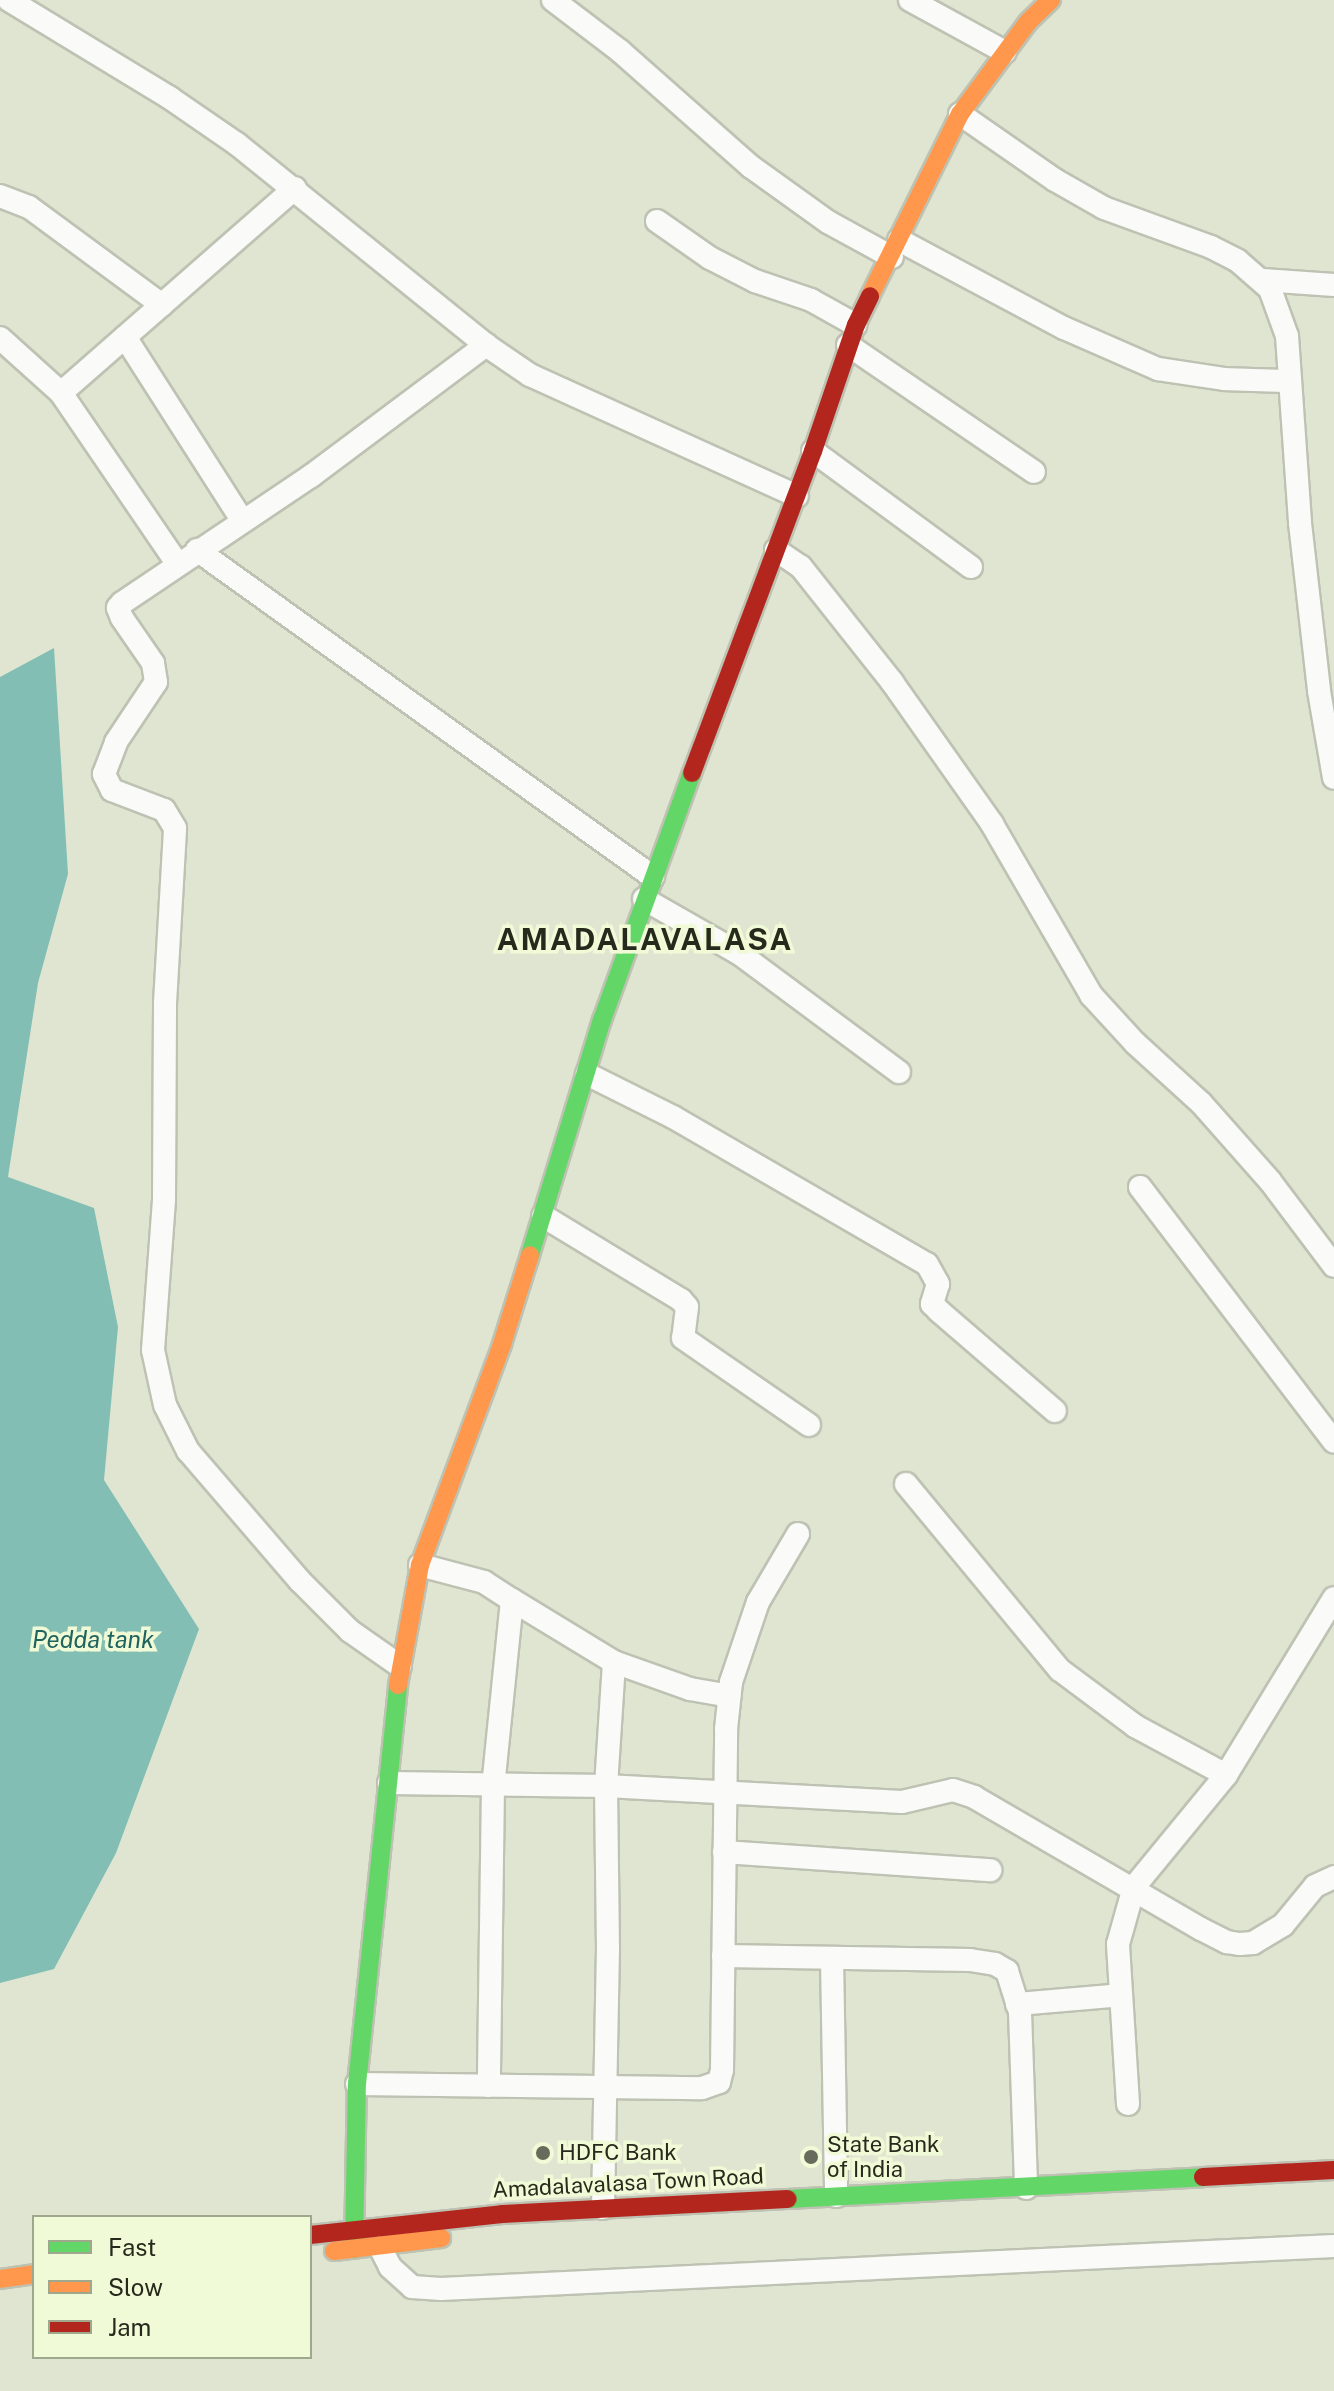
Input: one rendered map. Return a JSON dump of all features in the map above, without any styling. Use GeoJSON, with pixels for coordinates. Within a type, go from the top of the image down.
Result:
{"type":"FeatureCollection","features":[{"type":"Feature","properties":{"kind":"street"},"geometry":{"type":"LineString","coordinates":[[9,0],[170,98],[295,188],[486,345],[530,375],[797,496]]}},
{"type":"Feature","properties":{"kind":"street"},"geometry":{"type":"LineString","coordinates":[[553,0],[609,41],[750,166],[828,222],[896,249],[1158,369],[1225,379],[1290,381]]}},
{"type":"Feature","properties":{"kind":"street"},"geometry":{"type":"LineString","coordinates":[[910,0],[1005,52]]}},
{"type":"Feature","properties":{"kind":"street"},"geometry":{"type":"LineString","coordinates":[[354,2249],[357,2084],[400,1666],[420,1565],[502,1344],[644,899],[797,496],[852,335],[960,114],[1005,52],[1051,0]]}},
{"type":"Feature","properties":{"kind":"street"},"geometry":{"type":"LineString","coordinates":[[960,114],[1010,153],[1104,208],[1211,247],[1263,280],[1280,310],[1287,336],[1300,523],[1319,691],[1334,778]]}},
{"type":"Feature","properties":{"kind":"street"},"geometry":{"type":"LineString","coordinates":[[61,393],[295,188]]}},
{"type":"Feature","properties":{"kind":"street"},"geometry":{"type":"LineString","coordinates":[[0,196],[29,207],[162,305]]}},
{"type":"Feature","properties":{"kind":"street"},"geometry":{"type":"LineString","coordinates":[[657,221],[710,258],[755,281],[811,300],[852,335],[1034,472]]}},
{"type":"Feature","properties":{"kind":"street"},"geometry":{"type":"LineString","coordinates":[[1263,280],[1334,285]]}},
{"type":"Feature","properties":{"kind":"street"},"geometry":{"type":"LineString","coordinates":[[125,337],[242,520]]}},
{"type":"Feature","properties":{"kind":"street"},"geometry":{"type":"LineString","coordinates":[[0,338],[61,393],[177,563]]}},
{"type":"Feature","properties":{"kind":"street"},"geometry":{"type":"LineString","coordinates":[[400,1666],[350,1631],[332,1614],[217,1487],[174,1429],[155,1371],[153,1350],[164,1199],[165,1003],[175,828],[170,814],[120,795],[106,783],[104,774],[116,742],[156,682],[153,663],[118,608],[177,563],[311,476],[486,345]]}},
{"type":"Feature","properties":{"kind":"street"},"geometry":{"type":"LineString","coordinates":[[813,451],[971,567]]}},
{"type":"Feature","properties":{"kind":"street"},"geometry":{"type":"LineString","coordinates":[[197,550],[653,877]]}},
{"type":"Feature","properties":{"kind":"street"},"geometry":{"type":"LineString","coordinates":[[776,550],[801,567],[892,682],[992,824],[1091,995],[1135,1043],[1201,1103],[1270,1181],[1334,1266]]}},
{"type":"Feature","properties":{"kind":"street"},"geometry":{"type":"LineString","coordinates":[[644,899],[740,954],[899,1072]]}},
{"type":"Feature","properties":{"kind":"street"},"geometry":{"type":"LineString","coordinates":[[587,1074],[673,1117],[927,1264],[938,1284],[932,1304],[1055,1411]]}},
{"type":"Feature","properties":{"kind":"street"},"geometry":{"type":"LineString","coordinates":[[1140,1187],[1334,1442]]}},
{"type":"Feature","properties":{"kind":"street"},"geometry":{"type":"LineString","coordinates":[[543,1216],[681,1300],[687,1307],[683,1338],[809,1425]]}},
{"type":"Feature","properties":{"kind":"street"},"geometry":{"type":"LineString","coordinates":[[906,1484],[1060,1670],[1085,1692],[1135,1726],[1226,1775]]}},
{"type":"Feature","properties":{"kind":"street"},"geometry":{"type":"LineString","coordinates":[[357,2084],[702,2088],[719,2082],[722,2070],[724,1791],[729,1696],[743,1638],[758,1602],[798,1534]]}},
{"type":"Feature","properties":{"kind":"street"},"geometry":{"type":"LineString","coordinates":[[420,1565],[484,1582],[614,1662],[690,1689],[729,1696]]}},
{"type":"Feature","properties":{"kind":"street"},"geometry":{"type":"LineString","coordinates":[[1128,2104],[1118,1944],[1134,1887],[1226,1775],[1334,1598]]}},
{"type":"Feature","properties":{"kind":"street"},"geometry":{"type":"LineString","coordinates":[[489,2086],[493,1786],[512,1600]]}},
{"type":"Feature","properties":{"kind":"street"},"geometry":{"type":"LineString","coordinates":[[603,2208],[608,1950],[606,1786],[614,1662]]}},
{"type":"Feature","properties":{"kind":"street"},"geometry":{"type":"LineString","coordinates":[[389,1783],[606,1786],[902,1802],[953,1790],[974,1797],[1134,1887],[1201,1929],[1227,1942],[1240,1944],[1253,1943],[1283,1925],[1315,1886],[1334,1877]]}},
{"type":"Feature","properties":{"kind":"street"},"geometry":{"type":"LineString","coordinates":[[724,1852],[990,1870]]}},
{"type":"Feature","properties":{"kind":"street"},"geometry":{"type":"LineString","coordinates":[[723,1956],[970,1960],[995,1964],[1007,1971],[1017,2004],[1026,2188]]}},
{"type":"Feature","properties":{"kind":"street"},"geometry":{"type":"LineString","coordinates":[[832,1958],[836,2196]]}},
{"type":"Feature","properties":{"kind":"street"},"geometry":{"type":"LineString","coordinates":[[1017,2004],[1121,1995]]}},
{"type":"Feature","properties":{"kind":"street","name":"Amadalavalasa Town Road"},"geometry":{"type":"LineString","coordinates":[[312,2235],[603,2208],[1334,2170]]}},
{"type":"Feature","properties":{"kind":"street","name":"Amadalavalasa Town Road"},"geometry":{"type":"LineString","coordinates":[[713,2222],[1105,2201]]}},
{"type":"Feature","properties":{"kind":"street","name":"Amadalavalasa Town Road"},"geometry":{"type":"LineString","coordinates":[[312,2254],[490,2235]]}},
{"type":"Feature","properties":{"kind":"street"},"geometry":{"type":"LineString","coordinates":[[380,2247],[390,2267],[412,2287],[441,2289],[1334,2246]]}},
{"type":"Feature","properties":{"kind":"street"},"geometry":{"type":"LineString","coordinates":[[0,2279],[32,2274]]}},
{"type":"Feature","properties":{"kind":"street"},"geometry":{"type":"LineString","coordinates":[[0,2295],[32,2291]]}},
{"type":"Feature","properties":{"kind":"water","name":"Pedda tank"},"geometry":{"type":"Polygon","coordinates":[[[54,648],[68,874],[38,983],[8,1177],[94,1208],[118,1327],[104,1480],[199,1629],[116,1853],[54,1969],[0,1983],[0,677],[54,648]]]}},
{"type":"Feature","properties":{"kind":"traffic: fast"},"geometry":{"type":"LineString","coordinates":[[530,1255],[602,1020],[692,773]]}},
{"type":"Feature","properties":{"kind":"traffic: fast"},"geometry":{"type":"LineString","coordinates":[[354,2249],[357,2084],[398,1685]]}},
{"type":"Feature","properties":{"kind":"traffic: fast"},"geometry":{"type":"LineString","coordinates":[[788,2199],[1203,2177]]}},
{"type":"Feature","properties":{"kind":"traffic: slow"},"geometry":{"type":"LineString","coordinates":[[870,296],[960,114],[1028,22],[1051,0]]}},
{"type":"Feature","properties":{"kind":"traffic: slow"},"geometry":{"type":"LineString","coordinates":[[398,1685],[420,1565],[502,1344],[530,1255]]}},
{"type":"Feature","properties":{"kind":"traffic: slow"},"geometry":{"type":"LineString","coordinates":[[334,2251],[441,2238]]}},
{"type":"Feature","properties":{"kind":"traffic: slow"},"geometry":{"type":"LineString","coordinates":[[0,2279],[32,2274]]}},
{"type":"Feature","properties":{"kind":"traffic: jam"},"geometry":{"type":"LineString","coordinates":[[692,773],[813,451],[856,325],[870,296]]}},
{"type":"Feature","properties":{"kind":"traffic: jam"},"geometry":{"type":"LineString","coordinates":[[1203,2177],[1334,2170]]}},
{"type":"Feature","properties":{"kind":"traffic: jam"},"geometry":{"type":"LineString","coordinates":[[312,2235],[502,2214],[788,2199]]}},
{"type":"Feature","properties":{"kind":"place","name":"HDFC Bank"},"geometry":{"type":"Point","coordinates":[543,2153]}},
{"type":"Feature","properties":{"kind":"place","name":"State Bank of India"},"geometry":{"type":"Point","coordinates":[811,2157]}},
{"type":"Feature","properties":{"kind":"district","name":"AMADALAVALASA"},"geometry":{"type":"Point","coordinates":[645,939]}}]}
